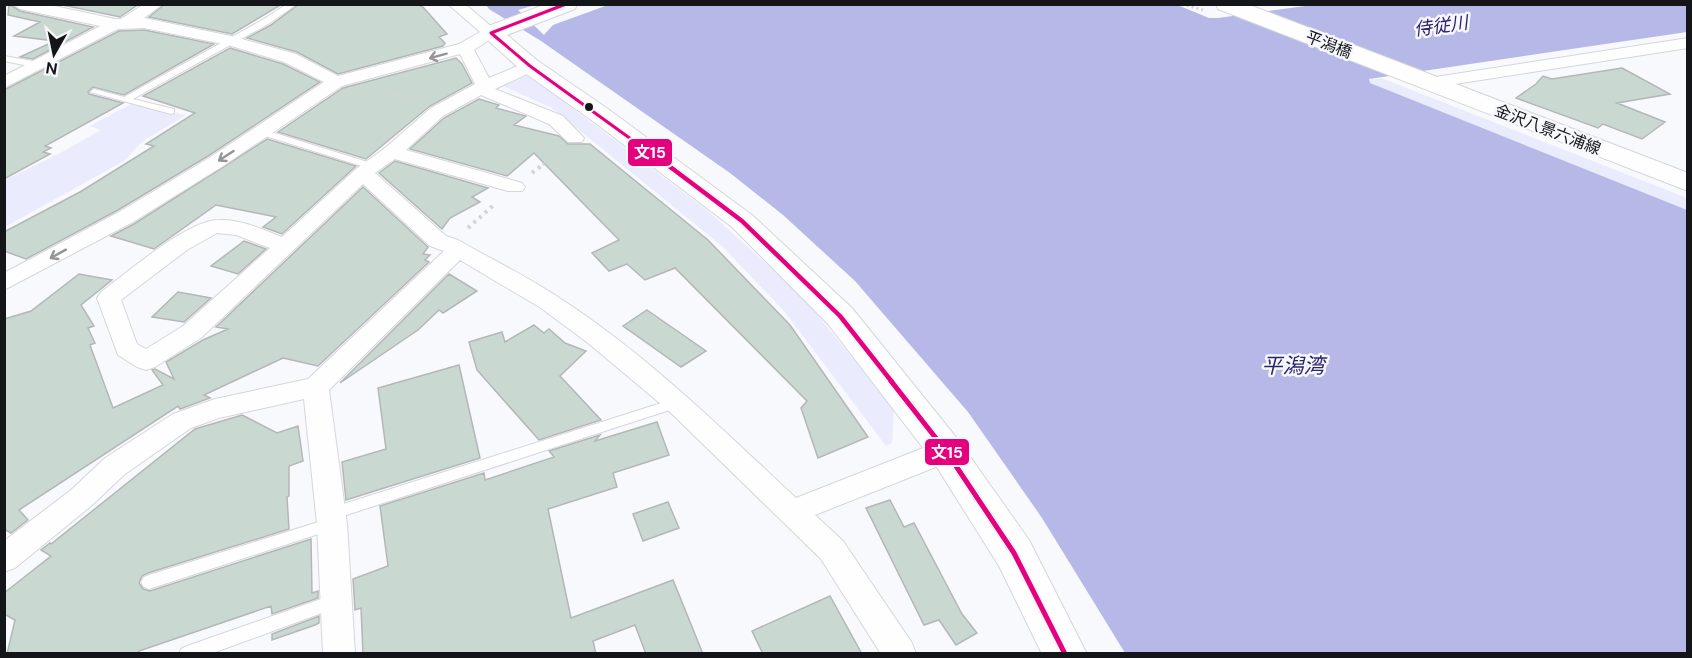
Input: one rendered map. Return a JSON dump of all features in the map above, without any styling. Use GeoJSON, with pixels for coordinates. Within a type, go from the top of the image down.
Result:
{"type":"FeatureCollection","features":[{"type":"Feature","properties":{"kind":"street"},"geometry":{"type":"LineString","coordinates":[[20,4],[55,7],[119,24],[144,23],[231,41],[290,58],[336,82]]}},
{"type":"Feature","properties":{"kind":"street"},"geometry":{"type":"LineString","coordinates":[[4,83],[156,4]]}},
{"type":"Feature","properties":{"kind":"street"},"geometry":{"type":"LineString","coordinates":[[441,4],[457,7],[478,41],[488,92],[556,120],[575,138]]}},
{"type":"Feature","properties":{"kind":"street"},"geometry":{"type":"LineString","coordinates":[[4,283],[126,217],[262,132],[336,82],[368,75],[478,41],[567,4]]}},
{"type":"Feature","properties":{"kind":"street","name":"平潟橋"},"geometry":{"type":"LineString","coordinates":[[1226,4],[1419,79]]}},
{"type":"Feature","properties":{"kind":"street"},"geometry":{"type":"LineString","coordinates":[[478,41],[530,66],[703,191],[742,221],[840,316],[946,451],[1014,553],[1065,654]]}},
{"type":"Feature","properties":{"kind":"street"},"geometry":{"type":"LineString","coordinates":[[1419,79],[1688,43]]}},
{"type":"Feature","properties":{"kind":"street"},"geometry":{"type":"LineString","coordinates":[[283,245],[240,229],[214,226],[164,256],[109,298],[127,349],[146,361],[192,332],[367,169],[392,152],[437,112],[485,86],[530,66]]}},
{"type":"Feature","properties":{"kind":"street","name":"金沢八景六浦線"},"geometry":{"type":"LineString","coordinates":[[1419,79],[1688,183]]}},
{"type":"Feature","properties":{"kind":"street"},"geometry":{"type":"LineString","coordinates":[[392,152],[515,187]]}},
{"type":"Feature","properties":{"kind":"street"},"geometry":{"type":"LineString","coordinates":[[367,169],[438,241],[549,302],[597,337],[677,403],[832,550],[900,654]]}},
{"type":"Feature","properties":{"kind":"street"},"geometry":{"type":"LineString","coordinates":[[4,559],[81,498],[115,466],[182,422],[215,409],[316,387],[458,250]]}},
{"type":"Feature","properties":{"kind":"street"},"geometry":{"type":"LineString","coordinates":[[316,387],[331,519],[339,654]]}},
{"type":"Feature","properties":{"kind":"street"},"geometry":{"type":"LineString","coordinates":[[793,511],[946,451]]}},
{"type":"Feature","properties":{"kind":"lane"},"geometry":{"type":"LineString","coordinates":[[126,99],[293,4]]}},
{"type":"Feature","properties":{"kind":"lane"},"geometry":{"type":"LineString","coordinates":[[4,58],[39,66]]}},
{"type":"Feature","properties":{"kind":"lane"},"geometry":{"type":"LineString","coordinates":[[94,92],[171,111]]}},
{"type":"Feature","properties":{"kind":"lane"},"geometry":{"type":"LineString","coordinates":[[262,132],[367,169]]}},
{"type":"Feature","properties":{"kind":"lane"},"geometry":{"type":"LineString","coordinates":[[149,582],[677,403]]}},
{"type":"Feature","properties":{"kind":"lane"},"geometry":{"type":"LineString","coordinates":[[187,654],[335,601]]}},
{"type":"Feature","properties":{"kind":"path"},"geometry":{"type":"LineString","coordinates":[[1182,4],[1204,10]]}},
{"type":"Feature","properties":{"kind":"path"},"geometry":{"type":"LineString","coordinates":[[368,75],[390,93],[437,112]]}},
{"type":"Feature","properties":{"kind":"shaded area"},"geometry":{"type":"Polygon","coordinates":[[[529,75],[708,211],[800,294],[894,408],[892,443],[886,446],[784,311],[723,247],[552,108],[503,86],[529,75]]]}},
{"type":"Feature","properties":{"kind":"shaded area"},"geometry":{"type":"Polygon","coordinates":[[[1381,78],[1687,198],[1687,214],[1366,85],[1365,80],[1381,78]]]}},
{"type":"Feature","properties":{"kind":"shaded area"},"geometry":{"type":"Polygon","coordinates":[[[131,104],[186,115],[142,142],[124,161],[5,227],[5,180],[101,130],[90,126],[131,104]]]}},
{"type":"Feature","properties":{"kind":"water","name":"平潟湾"},"geometry":{"type":"Polygon","coordinates":[[[1175,4],[1209,18],[1320,4],[1687,5],[1687,32],[1369,79],[1370,83],[1687,210],[1687,653],[1125,653],[1042,518],[968,412],[855,281],[783,215],[730,173],[486,5],[1175,4]]]}},
{"type":"Feature","properties":{"kind":"pier"},"geometry":{"type":"Polygon","coordinates":[[[535,5],[608,5],[553,25],[544,35],[518,10],[535,5]]]}},
{"type":"Feature","properties":{"kind":"building"},"geometry":{"type":"Polygon","coordinates":[[[9,4],[20,11],[93,27],[33,59],[20,57],[55,41],[14,36],[40,22],[8,15],[9,4]]]}},
{"type":"Feature","properties":{"kind":"building"},"geometry":{"type":"Polygon","coordinates":[[[58,4],[139,4],[120,17],[58,4]]]}},
{"type":"Feature","properties":{"kind":"building"},"geometry":{"type":"Polygon","coordinates":[[[165,4],[282,4],[232,34],[149,17],[165,4]]]}},
{"type":"Feature","properties":{"kind":"building"},"geometry":{"type":"Polygon","coordinates":[[[299,4],[416,4],[423,7],[447,34],[439,37],[445,43],[443,46],[338,74],[297,52],[247,38],[271,25],[299,4]]]}},
{"type":"Feature","properties":{"kind":"building"},"geometry":{"type":"Polygon","coordinates":[[[144,30],[214,44],[124,95],[93,87],[88,92],[89,94],[123,103],[45,146],[51,148],[43,152],[50,154],[4,179],[4,90],[119,31],[144,30]]]}},
{"type":"Feature","properties":{"kind":"building"},"geometry":{"type":"Polygon","coordinates":[[[230,48],[283,64],[320,82],[208,156],[118,210],[26,259],[4,251],[4,232],[80,192],[154,146],[146,144],[195,113],[143,96],[230,48]]]}},
{"type":"Feature","properties":{"kind":"building"},"geometry":{"type":"Polygon","coordinates":[[[456,58],[462,64],[472,83],[430,106],[366,159],[278,132],[343,88],[456,58]]]}},
{"type":"Feature","properties":{"kind":"building"},"geometry":{"type":"Polygon","coordinates":[[[1622,68],[1670,94],[1617,103],[1665,122],[1642,139],[1603,124],[1598,128],[1516,98],[1543,76],[1552,79],[1622,68]]]}},
{"type":"Feature","properties":{"kind":"building"},"geometry":{"type":"Polygon","coordinates":[[[479,99],[499,105],[496,108],[526,116],[514,125],[559,136],[568,144],[590,144],[708,240],[790,325],[868,437],[818,458],[801,408],[807,401],[675,268],[645,280],[627,264],[609,271],[592,253],[619,240],[534,153],[507,176],[410,149],[444,118],[479,99]]]}},
{"type":"Feature","properties":{"kind":"building"},"geometry":{"type":"Polygon","coordinates":[[[267,139],[356,166],[282,234],[263,227],[276,217],[216,205],[154,249],[111,236],[134,224],[267,139]]]}},
{"type":"Feature","properties":{"kind":"building"},"geometry":{"type":"Polygon","coordinates":[[[395,161],[488,188],[472,197],[480,202],[450,218],[442,229],[379,173],[395,161]]]}},
{"type":"Feature","properties":{"kind":"building"},"geometry":{"type":"Polygon","coordinates":[[[363,187],[428,247],[423,254],[430,255],[425,260],[429,262],[318,366],[283,358],[204,395],[210,398],[180,409],[178,406],[19,510],[28,520],[11,533],[4,529],[4,319],[31,311],[79,274],[112,280],[81,305],[94,326],[88,328],[95,343],[90,345],[113,408],[163,385],[152,370],[155,369],[174,379],[166,362],[203,340],[228,329],[216,327],[363,187]]]}},
{"type":"Feature","properties":{"kind":"building"},"geometry":{"type":"Polygon","coordinates":[[[244,241],[266,249],[238,274],[211,266],[244,241]]]}},
{"type":"Feature","properties":{"kind":"building"},"geometry":{"type":"Polygon","coordinates":[[[449,274],[477,291],[443,313],[439,310],[418,330],[340,383],[449,274]]]}},
{"type":"Feature","properties":{"kind":"building"},"geometry":{"type":"Polygon","coordinates":[[[178,292],[211,298],[184,322],[152,317],[178,292]]]}},
{"type":"Feature","properties":{"kind":"building"},"geometry":{"type":"Polygon","coordinates":[[[647,310],[706,351],[681,367],[623,326],[647,310]]]}},
{"type":"Feature","properties":{"kind":"building"},"geometry":{"type":"Polygon","coordinates":[[[534,325],[544,333],[549,329],[565,343],[586,351],[560,376],[601,420],[539,440],[477,370],[469,342],[502,332],[505,342],[534,325]]]}},
{"type":"Feature","properties":{"kind":"building"},"geometry":{"type":"Polygon","coordinates":[[[459,365],[480,458],[346,500],[342,462],[386,449],[378,388],[459,365]]]}},
{"type":"Feature","properties":{"kind":"building"},"geometry":{"type":"Polygon","coordinates":[[[242,415],[277,433],[298,426],[303,461],[289,466],[289,496],[287,497],[289,529],[148,573],[142,576],[139,583],[143,589],[150,591],[311,539],[312,593],[318,591],[318,598],[272,614],[271,606],[139,651],[138,654],[7,654],[15,620],[4,614],[4,593],[51,556],[41,550],[195,429],[242,415]]]}},
{"type":"Feature","properties":{"kind":"building"},"geometry":{"type":"Polygon","coordinates":[[[657,422],[669,455],[613,473],[617,487],[548,509],[571,618],[673,580],[703,654],[646,654],[635,625],[593,641],[596,654],[363,654],[361,608],[355,610],[353,579],[388,566],[380,506],[484,473],[485,480],[554,457],[549,451],[600,435],[595,441],[657,422]]]}},
{"type":"Feature","properties":{"kind":"building"},"geometry":{"type":"Polygon","coordinates":[[[890,500],[904,527],[914,523],[962,614],[977,633],[956,645],[939,620],[924,625],[866,508],[890,500]]]}},
{"type":"Feature","properties":{"kind":"building"},"geometry":{"type":"Polygon","coordinates":[[[668,502],[679,528],[643,541],[633,514],[668,502]]]}},
{"type":"Feature","properties":{"kind":"building"},"geometry":{"type":"Polygon","coordinates":[[[830,596],[862,654],[763,654],[752,631],[830,596]]]}},
{"type":"Feature","properties":{"kind":"building"},"geometry":{"type":"Polygon","coordinates":[[[319,616],[319,623],[272,640],[272,634],[319,616]]]}},
{"type":"Feature","properties":{"kind":"transit line","name":"文15"},"geometry":{"type":"LineString","coordinates":[[566,4],[491,33],[530,66],[599,114],[742,221],[840,316],[946,451],[1014,553],[1065,654]]}},
{"type":"Feature","properties":{"kind":"water label","name":"侍従川"},"geometry":{"type":"Point","coordinates":[1441,26]}}]}
